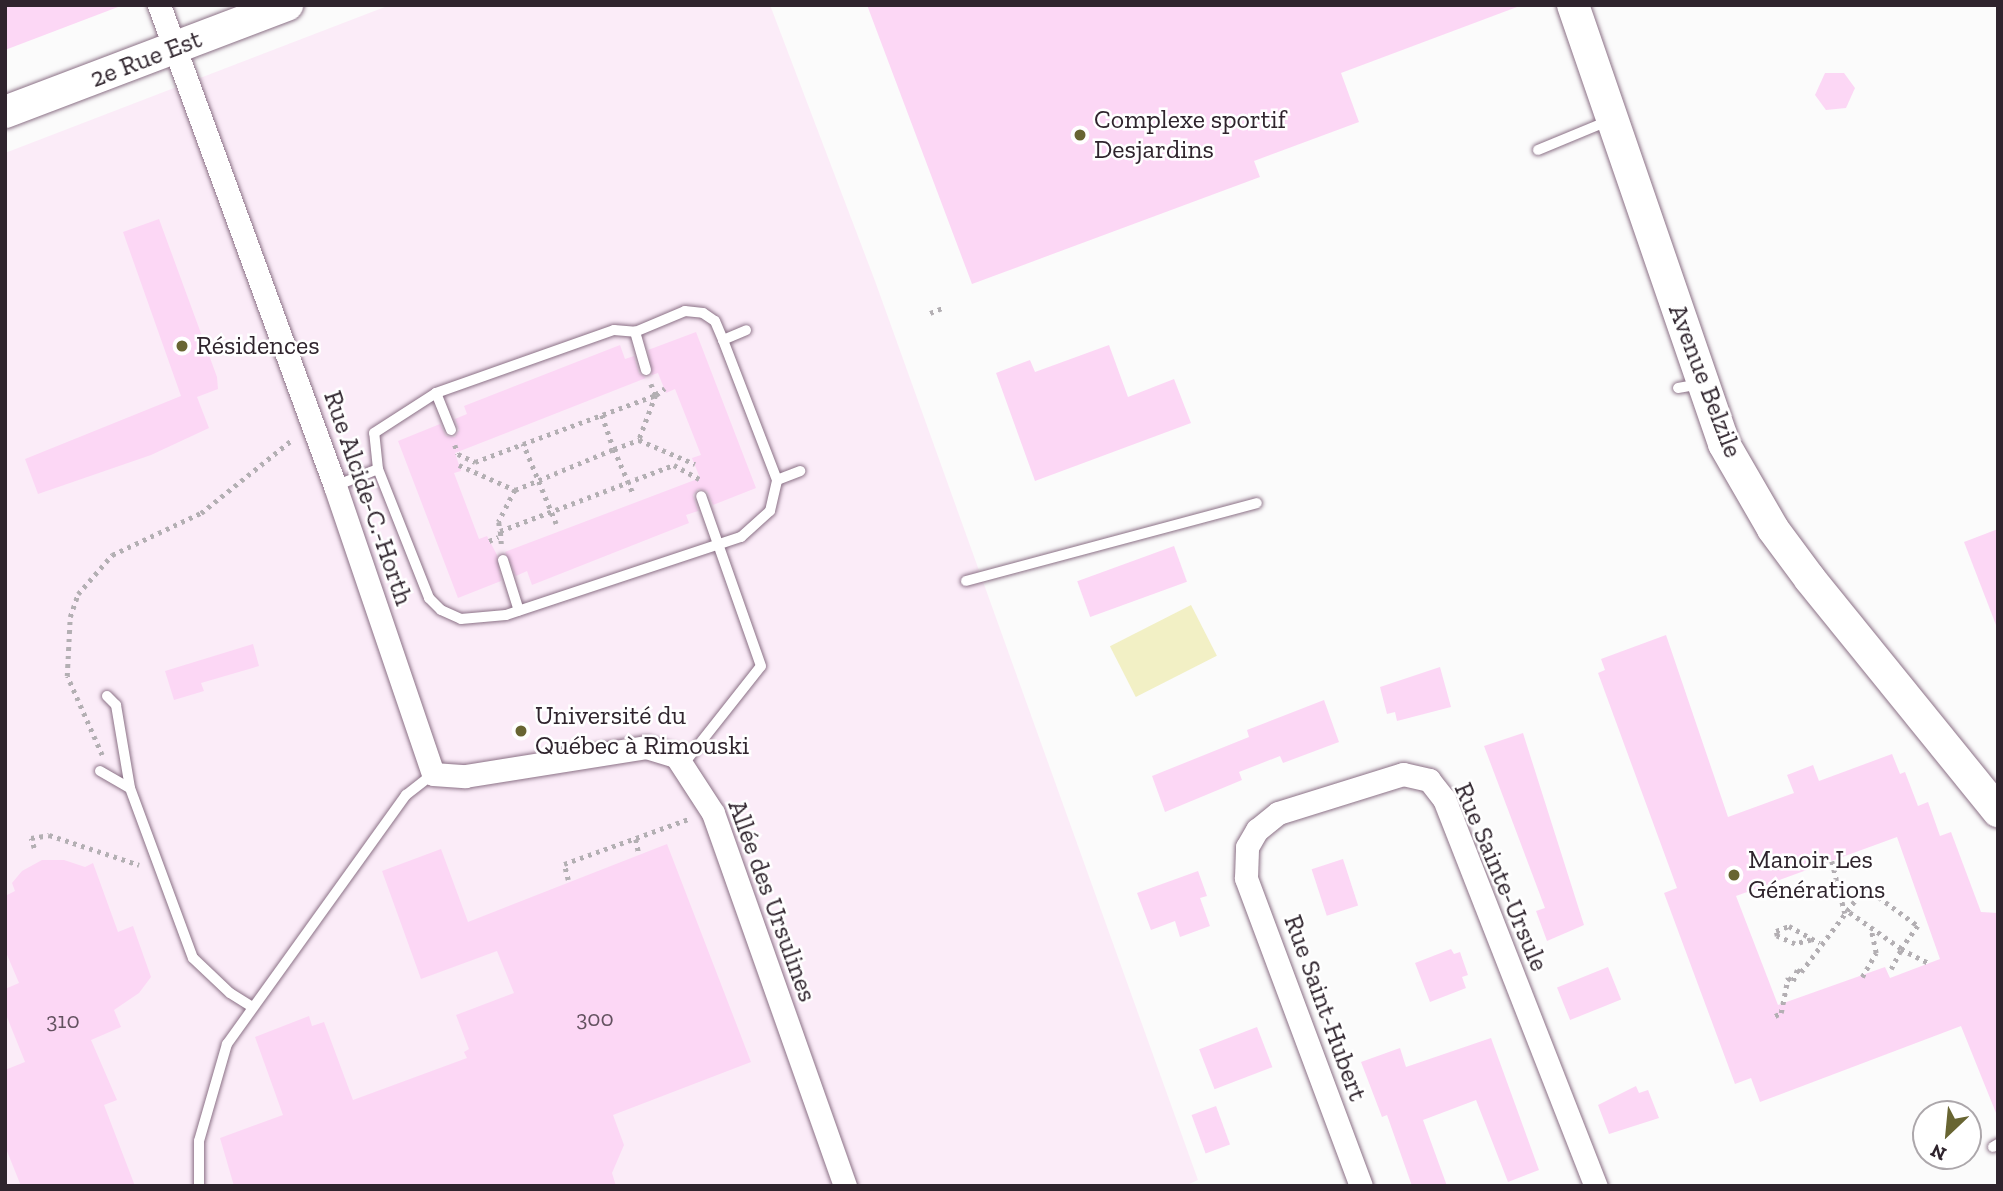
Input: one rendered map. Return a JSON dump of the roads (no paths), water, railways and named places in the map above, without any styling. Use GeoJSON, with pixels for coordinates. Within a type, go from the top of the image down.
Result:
{"type":"FeatureCollection","features":[{"type":"Feature","properties":{"kind":"street","name":"Rue Alcide-C.-Horth"},"geometry":{"type":"LineString","coordinates":[[159,5],[177,48],[335,486],[433,774]]}},
{"type":"Feature","properties":{"kind":"street","name":"2e Rue Est"},"geometry":{"type":"LineString","coordinates":[[5,112],[287,5]]}},
{"type":"Feature","properties":{"kind":"street","name":"Avenue Belzile"},"geometry":{"type":"LineString","coordinates":[[1573,5],[1611,120],[1690,386],[1773,528],[1998,811]]}},
{"type":"Feature","properties":{"kind":"street","name":"Allée des Ursulines"},"geometry":{"type":"LineString","coordinates":[[433,774],[465,776],[646,747],[676,756],[713,813],[845,1186]]}},
{"type":"Feature","properties":{"kind":"street","name":"Rue Sainte-Ursule"},"geometry":{"type":"LineString","coordinates":[[1247,847],[1257,830],[1278,813],[1403,774],[1429,780],[1444,799],[1596,1186]]}},
{"type":"Feature","properties":{"kind":"street","name":"Rue Saint-Hubert"},"geometry":{"type":"LineString","coordinates":[[1247,847],[1246,878],[1361,1186]]}},
{"type":"Feature","properties":{"kind":"lane"},"geometry":{"type":"LineString","coordinates":[[1538,150],[1611,120]]}},
{"type":"Feature","properties":{"kind":"lane"},"geometry":{"type":"LineString","coordinates":[[685,311],[703,313],[715,321],[723,340],[777,480],[771,511],[758,527],[717,544],[519,611],[461,619],[441,610],[429,598],[378,469],[374,433],[436,393],[614,330],[635,332],[685,311]]}},
{"type":"Feature","properties":{"kind":"lane"},"geometry":{"type":"LineString","coordinates":[[723,340],[746,330]]}},
{"type":"Feature","properties":{"kind":"lane"},"geometry":{"type":"LineString","coordinates":[[635,332],[646,370]]}},
{"type":"Feature","properties":{"kind":"lane"},"geometry":{"type":"LineString","coordinates":[[436,393],[451,430]]}},
{"type":"Feature","properties":{"kind":"lane"},"geometry":{"type":"LineString","coordinates":[[335,486],[378,469]]}},
{"type":"Feature","properties":{"kind":"lane"},"geometry":{"type":"LineString","coordinates":[[777,480],[800,471]]}},
{"type":"Feature","properties":{"kind":"lane"},"geometry":{"type":"LineString","coordinates":[[682,766],[761,666],[701,496]]}},
{"type":"Feature","properties":{"kind":"lane"},"geometry":{"type":"LineString","coordinates":[[966,580],[1257,503]]}},
{"type":"Feature","properties":{"kind":"lane"},"geometry":{"type":"LineString","coordinates":[[503,560],[519,611]]}},
{"type":"Feature","properties":{"kind":"lane"},"geometry":{"type":"LineString","coordinates":[[107,696],[116,705],[130,788],[193,958],[230,993],[251,1006]]}},
{"type":"Feature","properties":{"kind":"lane"},"geometry":{"type":"LineString","coordinates":[[100,771],[130,788]]}},
{"type":"Feature","properties":{"kind":"lane"},"geometry":{"type":"LineString","coordinates":[[199,1186],[199,1141],[208,1098],[227,1044],[251,1006],[406,795],[433,774]]}},
{"type":"Feature","properties":{"kind":"place","name":"Complexe sportif Desjardins"},"geometry":{"type":"Point","coordinates":[1080,135]}},
{"type":"Feature","properties":{"kind":"place","name":"Résidences"},"geometry":{"type":"Point","coordinates":[182,346]}},
{"type":"Feature","properties":{"kind":"place","name":"Université du Québec à Rimouski"},"geometry":{"type":"Point","coordinates":[521,731]}},
{"type":"Feature","properties":{"kind":"place","name":"Manoir Les Générations"},"geometry":{"type":"Point","coordinates":[1734,875]}}]}
